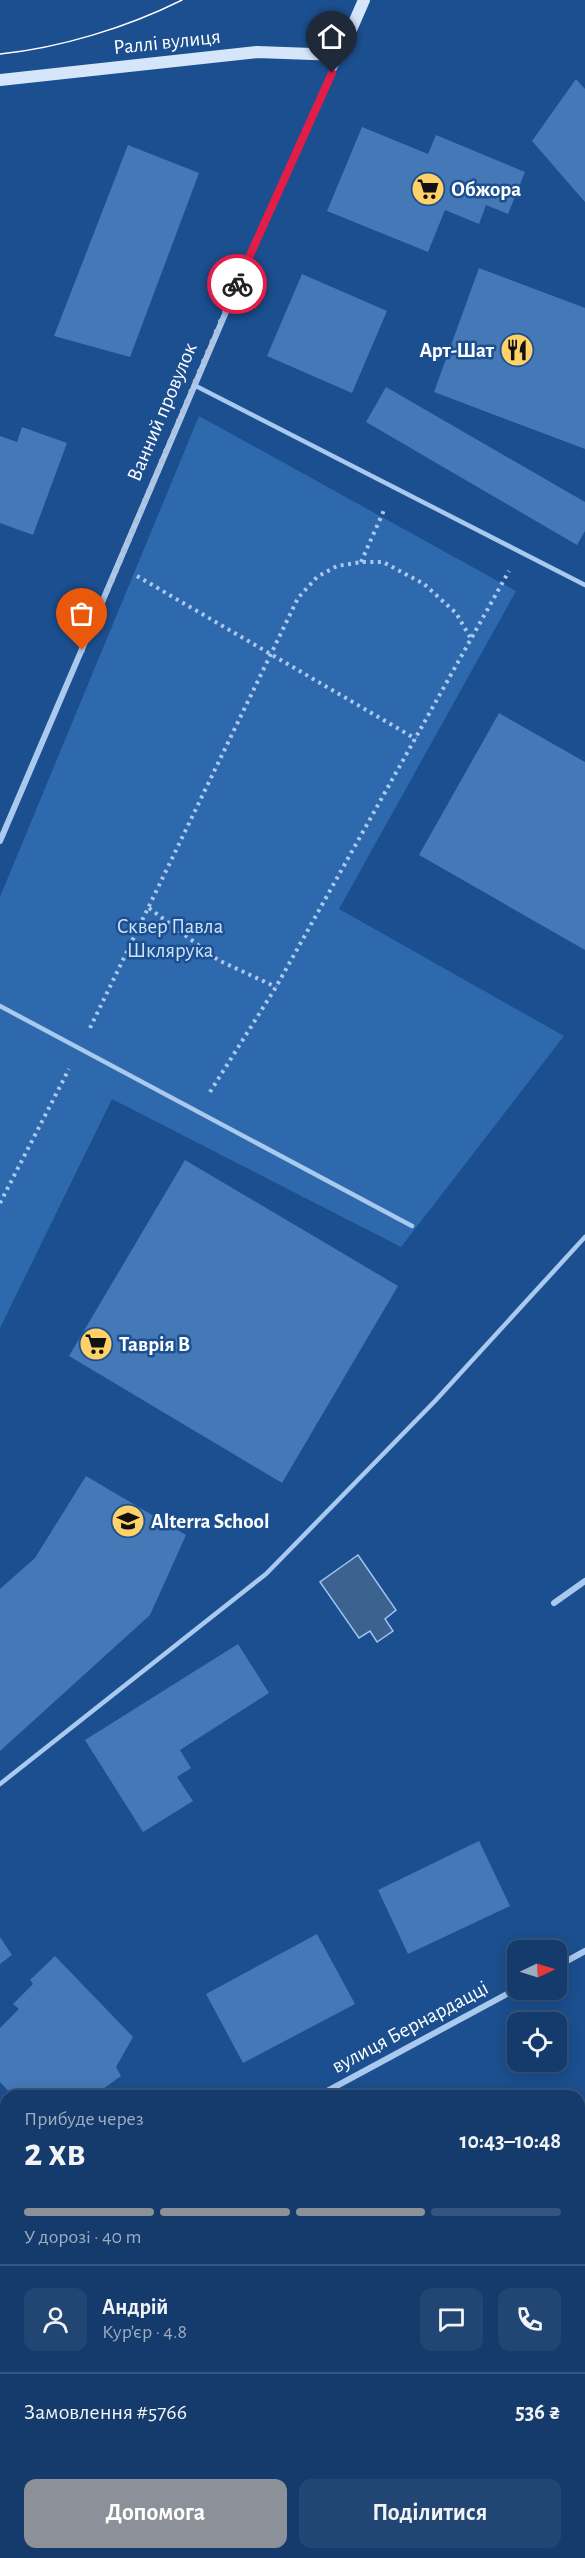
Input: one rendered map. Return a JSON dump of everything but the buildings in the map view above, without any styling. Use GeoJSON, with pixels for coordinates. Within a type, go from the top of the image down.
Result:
{"type":"FeatureCollection","features":[{"type":"Feature","properties":{"kind":"main road","name":"Ванний провулок"},"geometry":{"type":"LineString","coordinates":[[339,55],[364,0]]}},
{"type":"Feature","properties":{"kind":"main road","name":"Раллі вулиця"},"geometry":{"type":"LineString","coordinates":[[0,80],[257,52],[339,55]]}},
{"type":"Feature","properties":{"kind":"street","name":"Ванний провулок"},"geometry":{"type":"LineString","coordinates":[[0,841],[194,385],[339,55]]}},
{"type":"Feature","properties":{"kind":"street"},"geometry":{"type":"LineString","coordinates":[[554,1603],[585,1581]]}},
{"type":"Feature","properties":{"kind":"street"},"geometry":{"type":"LineString","coordinates":[[567,1960],[585,1951]]}},
{"type":"Feature","properties":{"kind":"street","name":"вулиця Бернардацці"},"geometry":{"type":"LineString","coordinates":[[329,2090],[507,1994]]}},
{"type":"Feature","properties":{"kind":"lane"},"geometry":{"type":"LineString","coordinates":[[194,385],[585,585]]}},
{"type":"Feature","properties":{"kind":"lane"},"geometry":{"type":"LineString","coordinates":[[0,1006],[412,1226]]}},
{"type":"Feature","properties":{"kind":"lane"},"geometry":{"type":"LineString","coordinates":[[0,1784],[266,1574],[435,1401],[585,1237]]}},
{"type":"Feature","properties":{"kind":"path"},"geometry":{"type":"LineString","coordinates":[[361,562],[394,488]]}},
{"type":"Feature","properties":{"kind":"path"},"geometry":{"type":"LineString","coordinates":[[197,1112],[276,987],[416,739],[470,637],[520,552]]}},
{"type":"Feature","properties":{"kind":"path"},"geometry":{"type":"LineString","coordinates":[[0,1203],[149,908],[298,598],[317,577],[337,566],[361,562],[383,562],[424,584],[456,613],[470,637]]}},
{"type":"Feature","properties":{"kind":"path"},"geometry":{"type":"LineString","coordinates":[[118,564],[416,739]]}},
{"type":"Feature","properties":{"kind":"path"},"geometry":{"type":"LineString","coordinates":[[149,908],[219,960],[276,987]]}},
{"type":"Feature","properties":{"kind":"green space","name":"Сквер Павла Шклярука"},"geometry":{"type":"Polygon","coordinates":[[[199,416],[516,591],[339,909],[564,1036],[401,1247],[112,1099],[0,1328],[0,897],[199,416]]]}},
{"type":"Feature","properties":{"kind":"shaded area"},"geometry":{"type":"Polygon","coordinates":[[[358,1555],[396,1610],[385,1619],[393,1631],[377,1642],[370,1631],[359,1638],[320,1582],[358,1555]]]}},
{"type":"Feature","properties":{"kind":"tram line"},"geometry":{"type":"LineString","coordinates":[[0,54],[46,47],[93,35],[139,19],[182,0]]}},
{"type":"Feature","properties":{"kind":"way so far"},"geometry":{"type":"LineString","coordinates":[[82,650],[237,284]]}},
{"type":"Feature","properties":{"kind":"place","name":"Обжора"},"geometry":{"type":"Point","coordinates":[428,189]}},
{"type":"Feature","properties":{"kind":"place","name":"Арт-Шат"},"geometry":{"type":"Point","coordinates":[517,350]}},
{"type":"Feature","properties":{"kind":"place","name":"Таврія В"},"geometry":{"type":"Point","coordinates":[96,1344]}},
{"type":"Feature","properties":{"kind":"place","name":"Alterra School"},"geometry":{"type":"Point","coordinates":[128,1521]}},
{"type":"Feature","properties":{"kind":"route"},"geometry":{"type":"LineString","coordinates":[[237,284],[332,73]]}}]}
